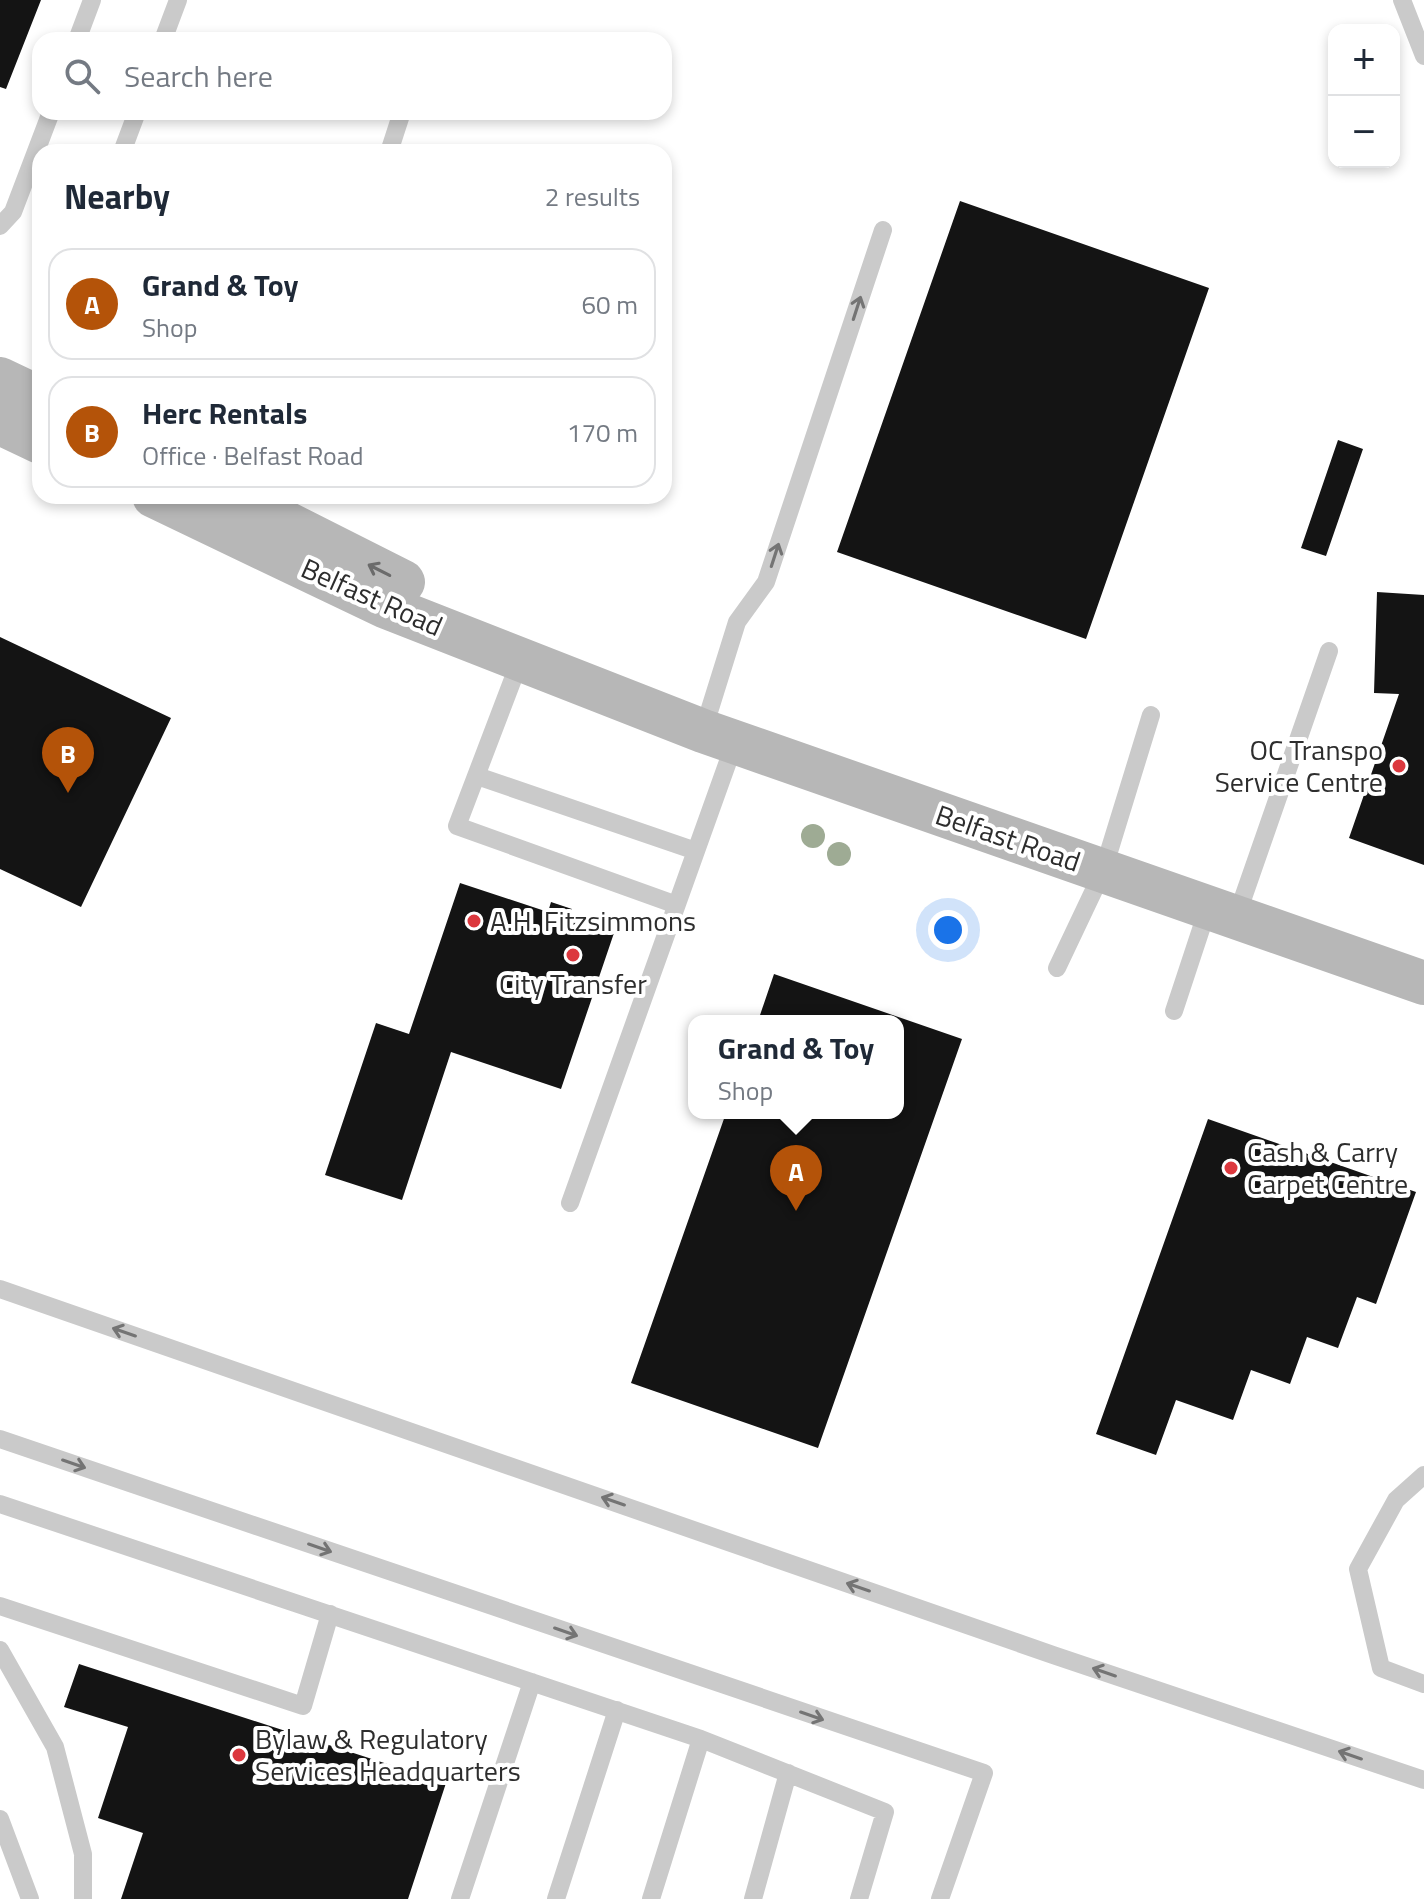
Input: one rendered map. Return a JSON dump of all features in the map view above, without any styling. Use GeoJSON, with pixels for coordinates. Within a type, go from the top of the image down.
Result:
{"type":"FeatureCollection","features":[{"type":"Feature","properties":{"kind":"street"},"geometry":{"type":"LineString","coordinates":[[0,423],[32,438]]}},
{"type":"Feature","properties":{"kind":"street","name":"Belfast Road"},"geometry":{"type":"LineString","coordinates":[[206,504],[252,511],[438,600],[595,686]]}},
{"type":"Feature","properties":{"kind":"street","name":"Belfast Road"},"geometry":{"type":"LineString","coordinates":[[252,511],[384,606],[719,737],[1424,983]]}},
{"type":"Feature","properties":{"kind":"lane"},"geometry":{"type":"LineString","coordinates":[[80,32],[92,0]]}},
{"type":"Feature","properties":{"kind":"lane"},"geometry":{"type":"LineString","coordinates":[[166,32],[178,0]]}},
{"type":"Feature","properties":{"kind":"lane"},"geometry":{"type":"LineString","coordinates":[[1402,0],[1424,56]]}},
{"type":"Feature","properties":{"kind":"lane"},"geometry":{"type":"LineString","coordinates":[[39,144],[48,120]]}},
{"type":"Feature","properties":{"kind":"lane"},"geometry":{"type":"LineString","coordinates":[[125,144],[134,120]]}},
{"type":"Feature","properties":{"kind":"lane"},"geometry":{"type":"LineString","coordinates":[[392,144],[399,120]]}},
{"type":"Feature","properties":{"kind":"lane"},"geometry":{"type":"LineString","coordinates":[[0,226],[13,212],[32,162]]}},
{"type":"Feature","properties":{"kind":"lane"},"geometry":{"type":"LineString","coordinates":[[570,1203],[693,850],[719,737],[737,622],[766,582],[883,230]]}},
{"type":"Feature","properties":{"kind":"lane"},"geometry":{"type":"LineString","coordinates":[[1174,1011],[1222,913],[1329,651]]}},
{"type":"Feature","properties":{"kind":"lane"},"geometry":{"type":"LineString","coordinates":[[521,658],[457,826],[674,904]]}},
{"type":"Feature","properties":{"kind":"lane"},"geometry":{"type":"LineString","coordinates":[[1057,968],[1103,871],[1151,715]]}},
{"type":"Feature","properties":{"kind":"lane"},"geometry":{"type":"LineString","coordinates":[[477,776],[693,850]]}},
{"type":"Feature","properties":{"kind":"lane"},"geometry":{"type":"LineString","coordinates":[[0,1289],[1039,1650],[1424,1780]]}},
{"type":"Feature","properties":{"kind":"lane"},"geometry":{"type":"LineString","coordinates":[[0,1439],[984,1773],[940,1899]]}},
{"type":"Feature","properties":{"kind":"lane"},"geometry":{"type":"LineString","coordinates":[[1424,1475],[1396,1500],[1358,1569],[1381,1668],[1424,1684]]}},
{"type":"Feature","properties":{"kind":"lane"},"geometry":{"type":"LineString","coordinates":[[0,1504],[701,1739],[885,1812],[859,1899]]}},
{"type":"Feature","properties":{"kind":"lane"},"geometry":{"type":"LineString","coordinates":[[0,1606],[303,1706],[330,1614]]}},
{"type":"Feature","properties":{"kind":"lane"},"geometry":{"type":"LineString","coordinates":[[0,1650],[55,1747],[83,1854],[83,1899]]}},
{"type":"Feature","properties":{"kind":"lane"},"geometry":{"type":"LineString","coordinates":[[460,1899],[532,1682]]}},
{"type":"Feature","properties":{"kind":"lane"},"geometry":{"type":"LineString","coordinates":[[556,1899],[617,1710]]}},
{"type":"Feature","properties":{"kind":"lane"},"geometry":{"type":"LineString","coordinates":[[651,1899],[701,1739]]}},
{"type":"Feature","properties":{"kind":"lane"},"geometry":{"type":"LineString","coordinates":[[753,1899],[788,1773]]}},
{"type":"Feature","properties":{"kind":"lane"},"geometry":{"type":"LineString","coordinates":[[0,1819],[30,1899]]}},
{"type":"Feature","properties":{"kind":"building"},"geometry":{"type":"Polygon","coordinates":[[[0,0],[41,0],[6,89],[0,87],[0,0]]]}},
{"type":"Feature","properties":{"kind":"building"},"geometry":{"type":"Polygon","coordinates":[[[960,201],[1209,288],[1086,639],[837,552],[960,201]]]}},
{"type":"Feature","properties":{"kind":"building"},"geometry":{"type":"Polygon","coordinates":[[[1338,440],[1363,449],[1326,556],[1301,548],[1338,440]]]}},
{"type":"Feature","properties":{"kind":"building","name":"OC Transpo Service Centre"},"geometry":{"type":"Polygon","coordinates":[[[1377,592],[1424,595],[1424,865],[1349,838],[1399,694],[1374,693],[1377,592]]]}},
{"type":"Feature","properties":{"kind":"building"},"geometry":{"type":"Polygon","coordinates":[[[0,637],[171,718],[81,907],[0,869],[0,637]]]}},
{"type":"Feature","properties":{"kind":"building"},"geometry":{"type":"Polygon","coordinates":[[[460,883],[548,912],[551,902],[572,909],[569,919],[614,933],[561,1089],[451,1052],[402,1200],[325,1175],[376,1023],[409,1034],[460,883]]]}},
{"type":"Feature","properties":{"kind":"building"},"geometry":{"type":"Polygon","coordinates":[[[774,974],[893,1015],[760,1015],[774,974]]]}},
{"type":"Feature","properties":{"kind":"building"},"geometry":{"type":"Polygon","coordinates":[[[904,1019],[962,1039],[818,1448],[631,1383],[724,1119],[904,1119],[904,1019]]]}},
{"type":"Feature","properties":{"kind":"building"},"geometry":{"type":"Polygon","coordinates":[[[1208,1119],[1416,1192],[1376,1304],[1357,1297],[1338,1348],[1307,1337],[1290,1384],[1251,1370],[1233,1420],[1176,1400],[1156,1455],[1096,1434],[1208,1119]]]}},
{"type":"Feature","properties":{"kind":"building","name":"Bylaw & Regulatory Services Headquarters"},"geometry":{"type":"Polygon","coordinates":[[[79,1664],[446,1783],[408,1899],[121,1899],[143,1833],[98,1818],[128,1727],[64,1707],[79,1664]]]}},
{"type":"Feature","properties":{"kind":"place","name":"OC Transpo Service Centre"},"geometry":{"type":"Point","coordinates":[1399,766]}},
{"type":"Feature","properties":{"kind":"place","name":"Herc Rentals"},"geometry":{"type":"Point","coordinates":[68,793]}},
{"type":"Feature","properties":{"kind":"place","name":"A.H. Fitzsimmons"},"geometry":{"type":"Point","coordinates":[474,921]}},
{"type":"Feature","properties":{"kind":"place","name":"City Transfer"},"geometry":{"type":"Point","coordinates":[573,955]}},
{"type":"Feature","properties":{"kind":"place","name":"Cash & Carry Carpet Centre"},"geometry":{"type":"Point","coordinates":[1231,1168]}},
{"type":"Feature","properties":{"kind":"place","name":"Grand & Toy"},"geometry":{"type":"Point","coordinates":[796,1211]}},
{"type":"Feature","properties":{"kind":"place","name":"Bylaw & Regulatory Services Headquarters"},"geometry":{"type":"Point","coordinates":[239,1755]}}]}
